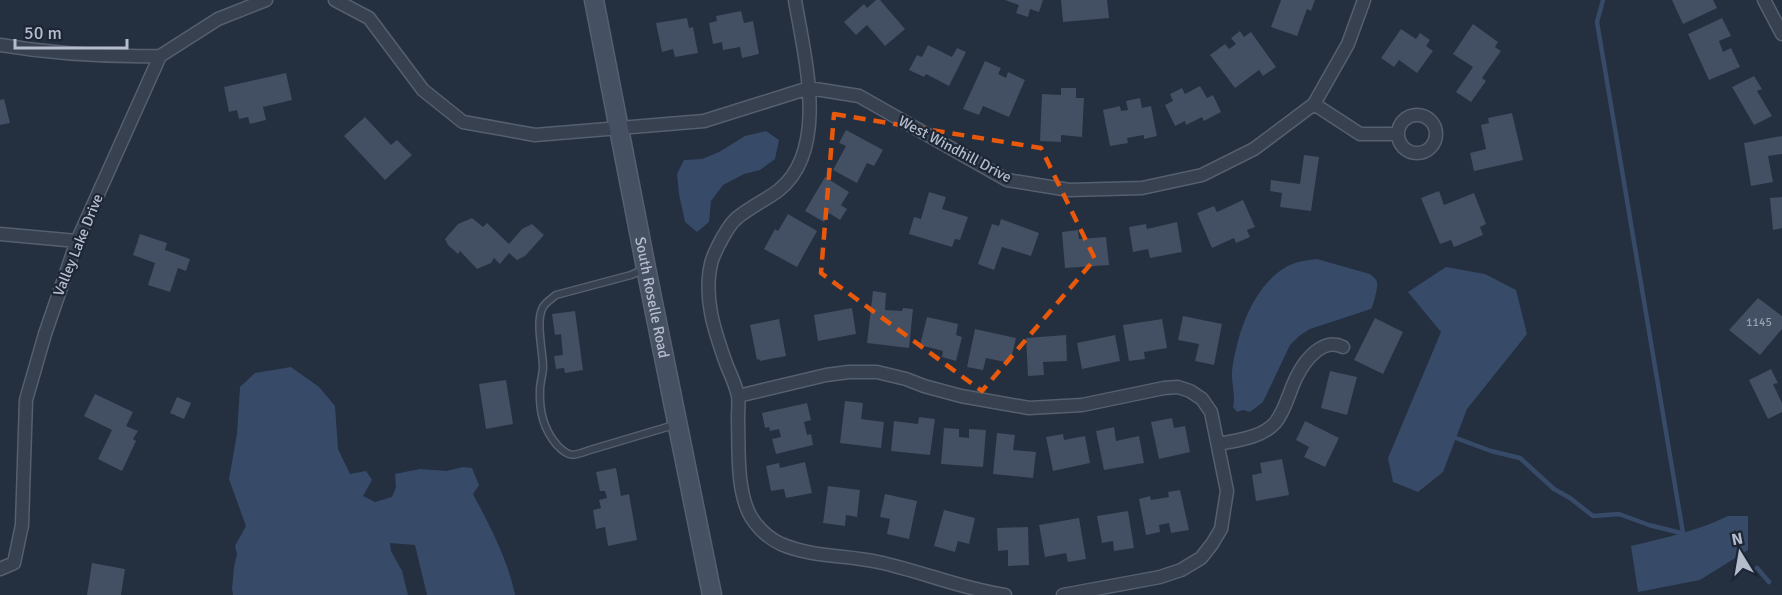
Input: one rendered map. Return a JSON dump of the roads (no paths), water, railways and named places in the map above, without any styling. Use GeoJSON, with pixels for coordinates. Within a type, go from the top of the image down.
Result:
{"type":"FeatureCollection","features":[{"type":"Feature","properties":{"kind":"main road","name":"South Roselle Road"},"geometry":{"type":"LineString","coordinates":[[594,0],[712,595]]}},
{"type":"Feature","properties":{"kind":"street"},"geometry":{"type":"LineString","coordinates":[[0,45],[116,57],[160,56],[218,19],[266,0]]}},
{"type":"Feature","properties":{"kind":"street"},"geometry":{"type":"LineString","coordinates":[[335,0],[369,18],[423,90],[463,122],[535,135],[619,127]]}},
{"type":"Feature","properties":{"kind":"street"},"geometry":{"type":"LineString","coordinates":[[795,0],[809,88],[810,110],[803,152],[795,172],[780,189],[736,219],[712,260],[708,284],[713,326],[738,396],[740,469],[744,499],[751,516],[762,532],[778,543],[801,551],[877,562],[955,584],[1005,595]]}},
{"type":"Feature","properties":{"kind":"street"},"geometry":{"type":"LineString","coordinates":[[1364,0],[1348,44],[1314,104],[1360,134],[1397,134]]}},
{"type":"Feature","properties":{"kind":"street"},"geometry":{"type":"LineString","coordinates":[[1764,0],[1782,34]]}},
{"type":"Feature","properties":{"kind":"street","name":"Valley Lake Drive"},"geometry":{"type":"LineString","coordinates":[[0,569],[14,563],[22,525],[27,400],[45,334],[77,240],[160,56]]}},
{"type":"Feature","properties":{"kind":"street","name":"West Windhill Drive"},"geometry":{"type":"LineString","coordinates":[[619,127],[704,121],[809,88],[859,96],[1007,180],[1068,190],[1142,188],[1202,175],[1254,149],[1314,104]]}},
{"type":"Feature","properties":{"kind":"street"},"geometry":{"type":"LineString","coordinates":[[0,234],[77,240]]}},
{"type":"Feature","properties":{"kind":"street"},"geometry":{"type":"LineString","coordinates":[[1218,444],[1265,431],[1276,422],[1297,376],[1315,352],[1326,346],[1337,344],[1343,347]]}},
{"type":"Feature","properties":{"kind":"street"},"geometry":{"type":"LineString","coordinates":[[738,396],[826,375],[849,372],[877,372],[961,396],[1029,408],[1082,405],[1164,388],[1178,387],[1190,391],[1202,399],[1211,412],[1227,491],[1221,529],[1212,544],[1201,558],[1181,570],[1160,577],[1063,595]]}},
{"type":"Feature","properties":{"kind":"lane"},"geometry":{"type":"LineString","coordinates":[[646,268],[631,275],[556,295],[542,308],[540,320],[543,369],[540,390],[541,417],[543,425],[559,447],[565,453],[576,455],[677,424]]}},
{"type":"Feature","properties":{"kind":"water"},"geometry":{"type":"Polygon","coordinates":[[[766,131],[779,140],[775,159],[760,170],[744,174],[723,185],[711,201],[709,222],[697,232],[685,222],[679,194],[677,174],[684,160],[702,159],[719,152],[745,136],[766,131]]]}},
{"type":"Feature","properties":{"kind":"water"},"geometry":{"type":"Polygon","coordinates":[[[1317,259],[1370,274],[1377,282],[1371,309],[1310,329],[1299,336],[1290,345],[1263,402],[1250,412],[1243,410],[1237,412],[1233,407],[1234,357],[1242,327],[1255,299],[1264,286],[1286,267],[1317,259]]]}},
{"type":"Feature","properties":{"kind":"water"},"geometry":{"type":"Polygon","coordinates":[[[1446,267],[1485,274],[1516,290],[1527,334],[1467,409],[1443,472],[1418,492],[1393,482],[1388,458],[1441,332],[1408,292],[1446,267]]]}},
{"type":"Feature","properties":{"kind":"water"},"geometry":{"type":"Polygon","coordinates":[[[291,367],[319,387],[335,406],[338,449],[350,474],[366,471],[372,480],[363,496],[375,502],[392,497],[396,487],[395,474],[420,469],[447,471],[463,467],[472,468],[479,485],[473,494],[503,556],[515,595],[427,595],[415,545],[390,543],[391,551],[402,571],[408,595],[233,595],[237,554],[235,546],[246,526],[229,479],[237,434],[240,387],[255,373],[291,367]]]}},
{"type":"Feature","properties":{"kind":"water"},"geometry":{"type":"Polygon","coordinates":[[[1728,516],[1748,516],[1748,550],[1700,580],[1638,592],[1631,546],[1692,530],[1728,516]]]}},
{"type":"Feature","properties":{"kind":"waterway"},"geometry":{"type":"LineString","coordinates":[[1603,0],[1597,22],[1683,533]]}},
{"type":"Feature","properties":{"kind":"waterway"},"geometry":{"type":"LineString","coordinates":[[1456,438],[1491,451],[1520,458],[1554,489],[1593,516],[1619,514],[1649,525],[1685,534]]}},
{"type":"Feature","properties":{"kind":"waterway"},"geometry":{"type":"LineString","coordinates":[[1757,568],[1769,582]]}}]}
